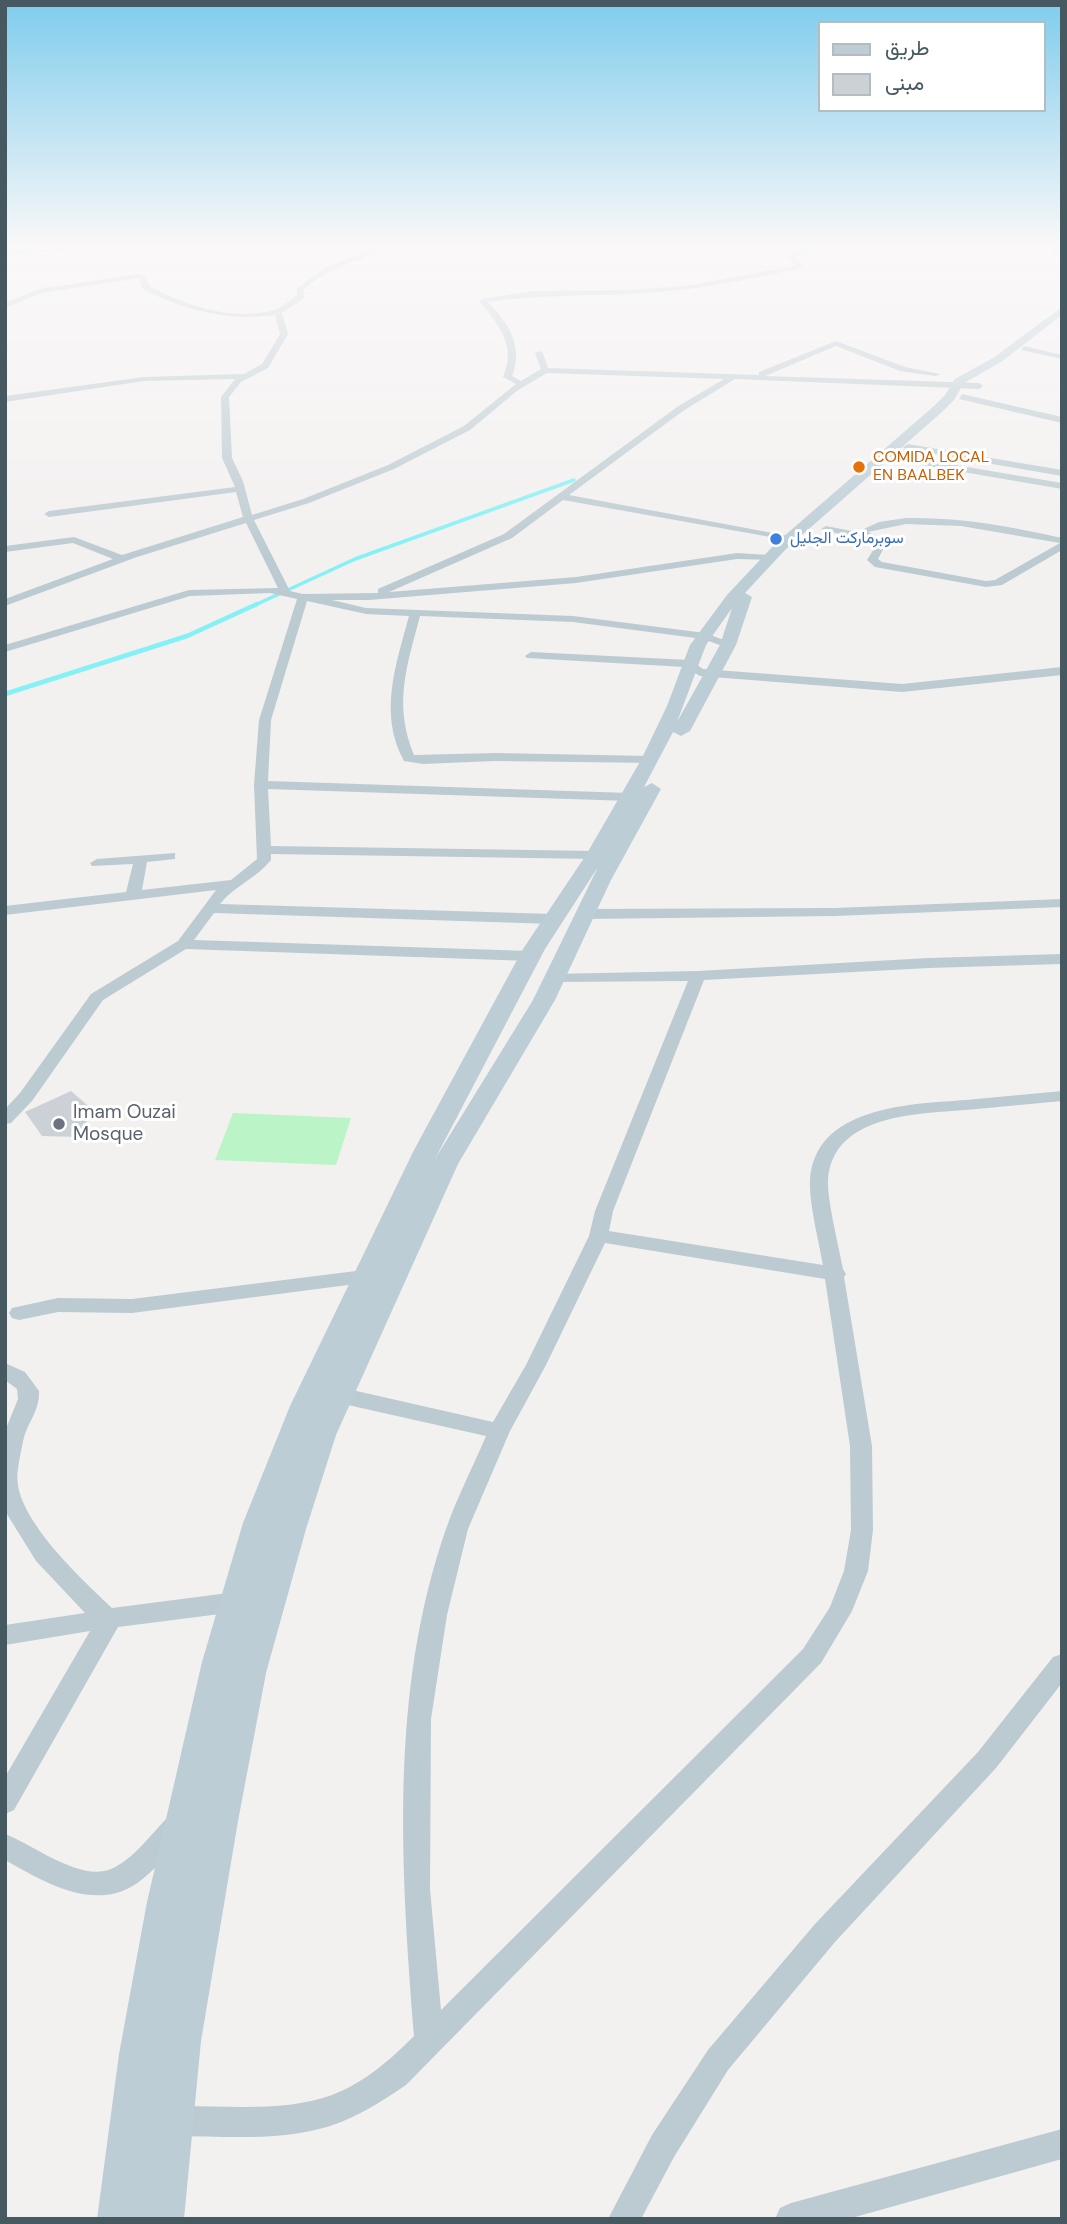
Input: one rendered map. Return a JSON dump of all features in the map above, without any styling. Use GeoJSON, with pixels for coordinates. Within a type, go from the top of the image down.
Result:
{"type":"FeatureCollection","features":[{"type":"Feature","properties":{"kind":"main road"},"geometry":{"type":"LineString","coordinates":[[119,2219],[140,2054],[166,1902],[219,1662],[259,1523],[304,1406],[364,1277],[427,1150],[532,952],[596,855],[650,760],[679,698],[697,668],[736,616],[747,594],[807,536],[825,529],[822,523],[1009,351]]}},
{"type":"Feature","properties":{"kind":"main road"},"geometry":{"type":"LineString","coordinates":[[717,640],[732,598],[769,558],[938,409],[1020,351]]}},
{"type":"Feature","properties":{"kind":"main road"},"geometry":{"type":"LineString","coordinates":[[162,2219],[181,2041],[219,1821],[249,1673],[290,1529],[321,1435],[445,1164],[544,1000],[561,966],[697,668]]}},
{"type":"Feature","properties":{"kind":"main road"},"geometry":{"type":"LineString","coordinates":[[532,952],[561,966]]}},
{"type":"Feature","properties":{"kind":"main road"},"geometry":{"type":"LineString","coordinates":[[509,995],[544,1000]]}},
{"type":"Feature","properties":{"kind":"street"},"geometry":{"type":"LineString","coordinates":[[274,351],[265,366],[245,376],[225,397],[227,458],[248,518],[285,592]]}},
{"type":"Feature","properties":{"kind":"street"},"geometry":{"type":"LineString","coordinates":[[511,351],[512,369],[508,377],[522,384]]}},
{"type":"Feature","properties":{"kind":"street"},"geometry":{"type":"LineString","coordinates":[[754,377],[817,351]]}},
{"type":"Feature","properties":{"kind":"street"},"geometry":{"type":"LineString","coordinates":[[856,351],[903,369],[970,385],[1062,420]]}},
{"type":"Feature","properties":{"kind":"street"},"geometry":{"type":"LineString","coordinates":[[1036,351],[1062,357]]}},
{"type":"Feature","properties":{"kind":"street"},"geometry":{"type":"LineString","coordinates":[[540,353],[545,370]]}},
{"type":"Feature","properties":{"kind":"street"},"geometry":{"type":"LineString","coordinates":[[5,603],[122,559],[306,501],[424,451],[477,422],[522,384],[545,370],[970,385]]}},
{"type":"Feature","properties":{"kind":"street"},"geometry":{"type":"LineString","coordinates":[[5,399],[144,379],[232,374],[245,376]]}},
{"type":"Feature","properties":{"kind":"street"},"geometry":{"type":"LineString","coordinates":[[369,597],[492,545],[562,497],[680,409],[735,376]]}},
{"type":"Feature","properties":{"kind":"street"},"geometry":{"type":"LineString","coordinates":[[902,452],[1062,473]]}},
{"type":"Feature","properties":{"kind":"street"},"geometry":{"type":"LineString","coordinates":[[902,452],[1062,486]]}},
{"type":"Feature","properties":{"kind":"street"},"geometry":{"type":"LineString","coordinates":[[50,514],[240,489]]}},
{"type":"Feature","properties":{"kind":"street"},"geometry":{"type":"LineString","coordinates":[[562,497],[789,539]]}},
{"type":"Feature","properties":{"kind":"street"},"geometry":{"type":"LineString","coordinates":[[865,536],[862,531],[875,526],[926,521],[965,524],[1062,541]]}},
{"type":"Feature","properties":{"kind":"street"},"geometry":{"type":"LineString","coordinates":[[825,529],[865,536],[881,542],[882,546],[872,560],[878,565],[986,584],[998,583],[1062,547]]}},
{"type":"Feature","properties":{"kind":"street"},"geometry":{"type":"LineString","coordinates":[[5,549],[80,541],[122,559]]}},
{"type":"Feature","properties":{"kind":"street"},"geometry":{"type":"LineString","coordinates":[[303,597],[369,597],[576,580],[737,556],[769,558]]}},
{"type":"Feature","properties":{"kind":"street"},"geometry":{"type":"LineString","coordinates":[[5,649],[189,593],[270,590],[354,609],[415,614],[573,619],[717,640]]}},
{"type":"Feature","properties":{"kind":"street"},"geometry":{"type":"LineString","coordinates":[[5,1119],[26,1097],[97,997],[183,944],[208,908],[264,860],[261,785],[265,720],[303,597]]}},
{"type":"Feature","properties":{"kind":"street"},"geometry":{"type":"LineString","coordinates":[[415,614],[397,684],[400,736],[409,758],[650,760]]}},
{"type":"Feature","properties":{"kind":"street"},"geometry":{"type":"LineString","coordinates":[[531,656],[697,668],[839,685],[902,688],[1062,671]]}},
{"type":"Feature","properties":{"kind":"street"},"geometry":{"type":"LineString","coordinates":[[261,785],[629,797]]}},
{"type":"Feature","properties":{"kind":"street"},"geometry":{"type":"LineString","coordinates":[[263,850],[596,855]]}},
{"type":"Feature","properties":{"kind":"street"},"geometry":{"type":"LineString","coordinates":[[97,863],[170,856]]}},
{"type":"Feature","properties":{"kind":"street"},"geometry":{"type":"LineString","coordinates":[[133,895],[141,858]]}},
{"type":"Feature","properties":{"kind":"street"},"geometry":{"type":"LineString","coordinates":[[5,911],[233,884]]}},
{"type":"Feature","properties":{"kind":"street"},"geometry":{"type":"LineString","coordinates":[[585,914],[835,912],[1062,902]]}},
{"type":"Feature","properties":{"kind":"street"},"geometry":{"type":"LineString","coordinates":[[208,908],[553,919]]}},
{"type":"Feature","properties":{"kind":"street"},"geometry":{"type":"LineString","coordinates":[[183,944],[532,952]]}},
{"type":"Feature","properties":{"kind":"street"},"geometry":{"type":"LineString","coordinates":[[561,966],[698,976],[929,963],[1062,959]]}},
{"type":"Feature","properties":{"kind":"street"},"geometry":{"type":"LineString","coordinates":[[429,2042],[416,1889],[418,1719],[435,1615],[457,1529],[499,1431],[536,1365],[599,1236],[604,1211],[698,976]]}},
{"type":"Feature","properties":{"kind":"street"},"geometry":{"type":"LineString","coordinates":[[172,2121],[276,2119],[320,2114],[356,2100],[396,2074],[811,1656],[840,1611],[856,1571],[862,1530],[861,1446],[819,1181],[820,1166],[826,1153],[843,1133],[862,1122],[900,1111],[1062,1096]]}},
{"type":"Feature","properties":{"kind":"street"},"geometry":{"type":"LineString","coordinates":[[599,1236],[836,1275]]}},
{"type":"Feature","properties":{"kind":"street"},"geometry":{"type":"LineString","coordinates":[[19,1313],[58,1305],[132,1306],[364,1277]]}},
{"type":"Feature","properties":{"kind":"street"},"geometry":{"type":"LineString","coordinates":[[5,1370],[22,1379],[29,1390],[29,1404],[14,1437],[6,1470],[10,1493],[34,1544],[109,1621]]}},
{"type":"Feature","properties":{"kind":"street"},"geometry":{"type":"LineString","coordinates":[[338,1395],[499,1431]]}},
{"type":"Feature","properties":{"kind":"street"},"geometry":{"type":"LineString","coordinates":[[5,1635],[109,1621],[182,1606],[236,1602]]}},
{"type":"Feature","properties":{"kind":"street"},"geometry":{"type":"LineString","coordinates":[[5,1802],[109,1621]]}},
{"type":"Feature","properties":{"kind":"street"},"geometry":{"type":"LineString","coordinates":[[624,2219],[663,2146],[718,2060],[825,1933],[987,1760],[1062,1664]]}},
{"type":"Feature","properties":{"kind":"street"},"geometry":{"type":"LineString","coordinates":[[5,1846],[63,1876],[100,1885],[115,1881],[134,1869],[185,1819]]}},
{"type":"Feature","properties":{"kind":"street"},"geometry":{"type":"LineString","coordinates":[[792,2219],[1062,2144]]}},
{"type":"Feature","properties":{"kind":"green space"},"geometry":{"type":"Polygon","coordinates":[[[233,1113],[351,1118],[336,1165],[215,1160],[233,1113]]]}},
{"type":"Feature","properties":{"kind":"building","name":"Imam Ouzai Mosque"},"geometry":{"type":"Polygon","coordinates":[[[71,1091],[93,1110],[78,1137],[42,1136],[25,1112],[71,1091]]]}},
{"type":"Feature","properties":{"kind":"waterway"},"geometry":{"type":"LineString","coordinates":[[253,606],[355,559],[574,480]]}},
{"type":"Feature","properties":{"kind":"waterway"},"geometry":{"type":"LineString","coordinates":[[5,694],[187,636],[257,604]]}},
{"type":"Feature","properties":{"kind":"place","name":"COMIDA LOCAL EN BAALBEK"},"geometry":{"type":"Point","coordinates":[859,467]}},
{"type":"Feature","properties":{"kind":"place","name":"سوبرماركت الجليل"},"geometry":{"type":"Point","coordinates":[776,539]}},
{"type":"Feature","properties":{"kind":"place","name":"Imam Ouzai Mosque"},"geometry":{"type":"Point","coordinates":[59,1124]}}]}
